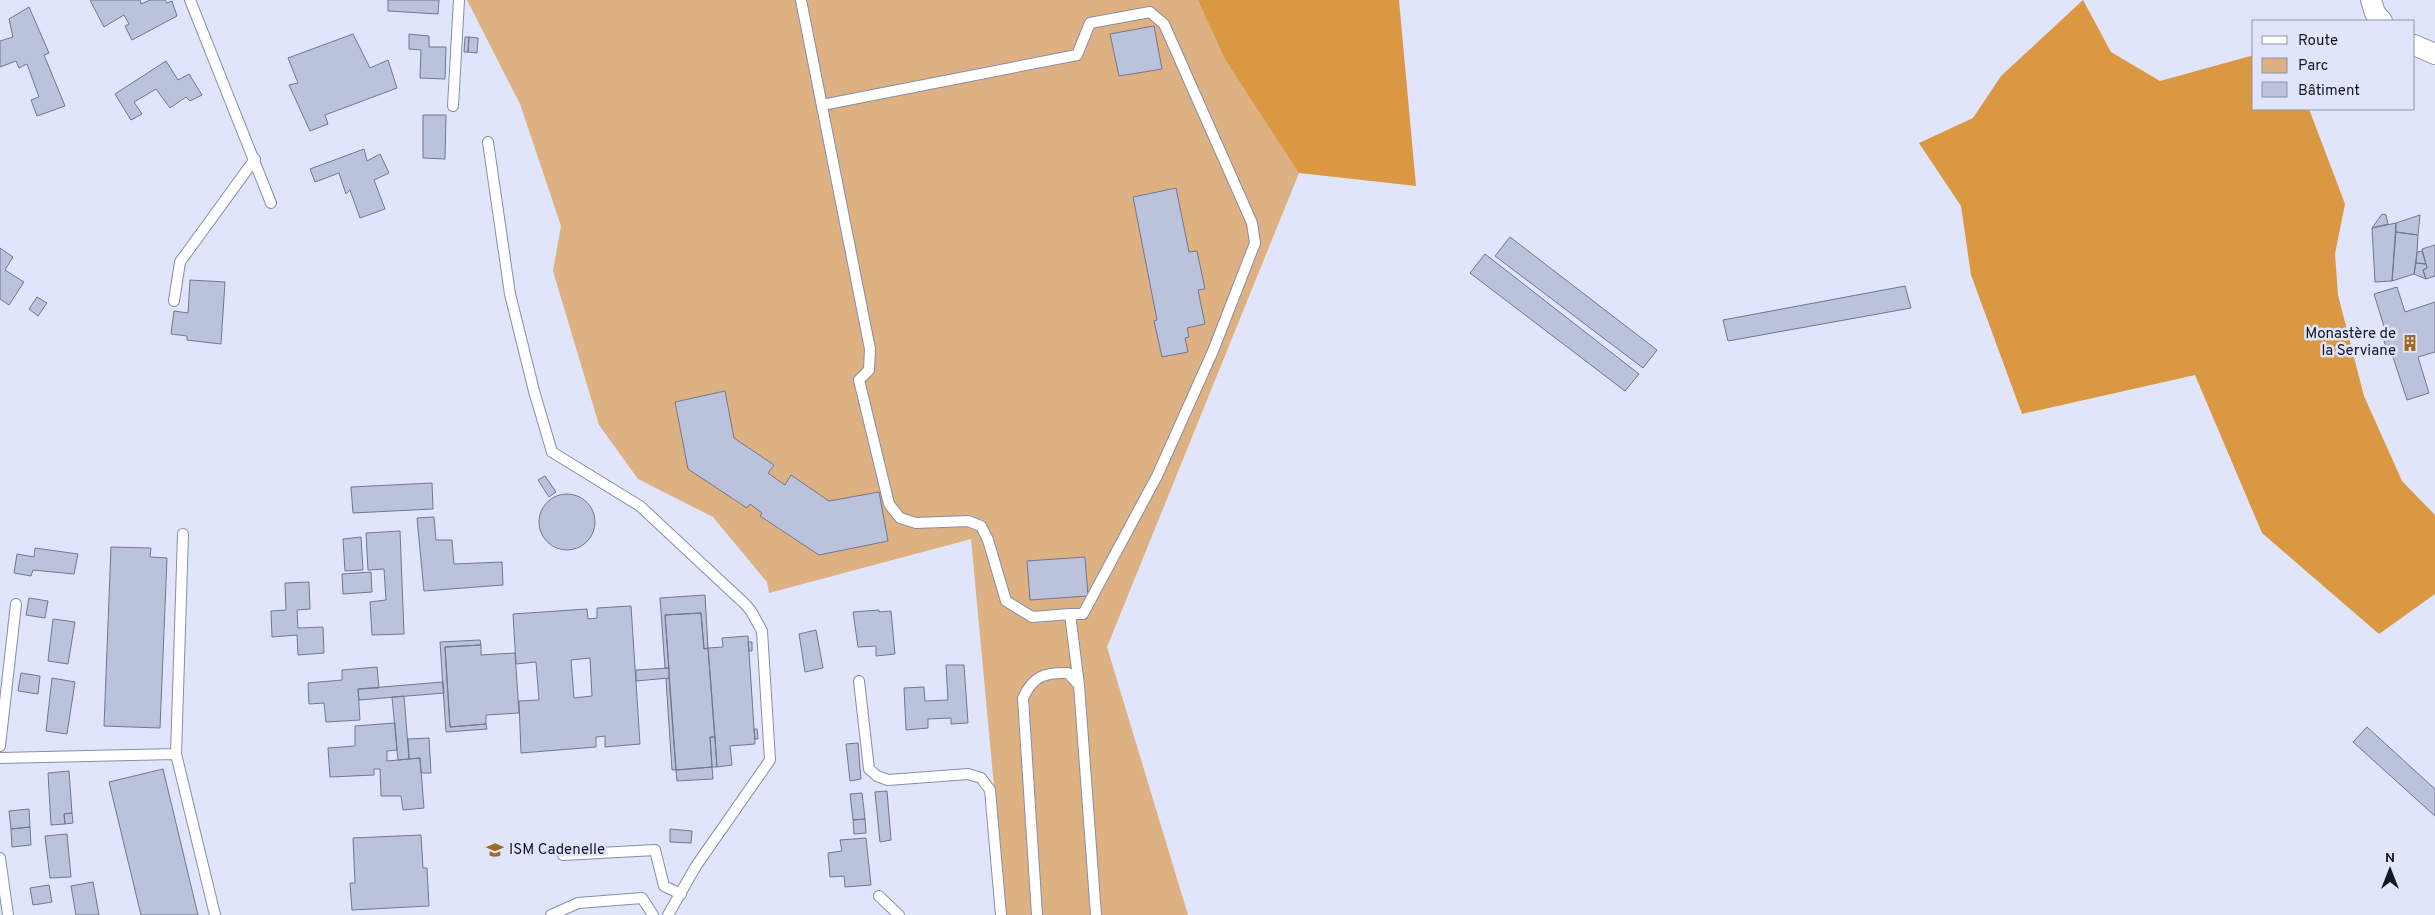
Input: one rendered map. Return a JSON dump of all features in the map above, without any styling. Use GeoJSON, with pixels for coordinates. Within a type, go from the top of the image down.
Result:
{"type":"FeatureCollection","features":[{"type":"Feature","properties":{"kind":"street"},"geometry":{"type":"LineString","coordinates":[[2415,44],[2435,54]]}},
{"type":"Feature","properties":{"kind":"lane"},"geometry":{"type":"LineString","coordinates":[[190,0],[256,159],[271,203]]}},
{"type":"Feature","properties":{"kind":"lane"},"geometry":{"type":"LineString","coordinates":[[453,106],[459,0]]}},
{"type":"Feature","properties":{"kind":"lane"},"geometry":{"type":"LineString","coordinates":[[801,0],[870,349],[869,370],[859,380],[890,504],[900,518],[916,523],[968,521],[981,526],[988,540],[1006,601],[1032,617],[1083,614],[1157,476],[1213,351],[1255,243],[1252,223],[1164,24],[1150,12],[1090,23],[1077,56],[822,105]]}},
{"type":"Feature","properties":{"kind":"lane"},"geometry":{"type":"LineString","coordinates":[[488,142],[510,294],[534,391],[552,452],[640,506],[745,604],[762,631],[770,760],[696,866],[682,894],[668,915]]}},
{"type":"Feature","properties":{"kind":"lane"},"geometry":{"type":"LineString","coordinates":[[174,301],[180,262],[256,159]]}},
{"type":"Feature","properties":{"kind":"lane"},"geometry":{"type":"LineString","coordinates":[[183,534],[176,754],[215,915]]}},
{"type":"Feature","properties":{"kind":"lane"},"geometry":{"type":"LineString","coordinates":[[0,746],[16,604]]}},
{"type":"Feature","properties":{"kind":"lane"},"geometry":{"type":"LineString","coordinates":[[1070,614],[1079,685],[1096,915]]}},
{"type":"Feature","properties":{"kind":"lane"},"geometry":{"type":"LineString","coordinates":[[1037,915],[1023,698],[1030,684],[1049,673],[1068,673],[1079,685]]}},
{"type":"Feature","properties":{"kind":"lane"},"geometry":{"type":"LineString","coordinates":[[859,681],[869,769],[877,776],[888,780],[968,774],[981,778],[990,790],[1002,915]]}},
{"type":"Feature","properties":{"kind":"lane"},"geometry":{"type":"LineString","coordinates":[[0,758],[176,754]]}},
{"type":"Feature","properties":{"kind":"lane"},"geometry":{"type":"LineString","coordinates":[[564,855],[655,850],[664,886],[682,894]]}},
{"type":"Feature","properties":{"kind":"lane"},"geometry":{"type":"LineString","coordinates":[[0,858],[8,915]]}},
{"type":"Feature","properties":{"kind":"lane"},"geometry":{"type":"LineString","coordinates":[[879,896],[899,915]]}},
{"type":"Feature","properties":{"kind":"lane"},"geometry":{"type":"LineString","coordinates":[[552,915],[578,903],[642,898],[653,915]]}},
{"type":"Feature","properties":{"kind":"green space"},"geometry":{"type":"Polygon","coordinates":[[[467,0],[1352,0],[1335,94],[1299,173],[1107,647],[1188,915],[1006,915],[971,539],[769,593],[767,582],[713,517],[638,479],[599,425],[553,271],[561,226],[520,104],[467,0]]]}},
{"type":"Feature","properties":{"kind":"shaded area"},"geometry":{"type":"Polygon","coordinates":[[[1198,0],[1399,0],[1416,186],[1299,173],[1225,59],[1198,0]]]}},
{"type":"Feature","properties":{"kind":"shaded area"},"geometry":{"type":"Polygon","coordinates":[[[2083,0],[2111,52],[2160,81],[2252,56],[2252,110],[2309,110],[2345,204],[2335,254],[2338,295],[2364,396],[2402,481],[2435,515],[2435,594],[2379,634],[2262,533],[2195,375],[2022,414],[1971,275],[1961,206],[1919,143],[1973,118],[2001,76],[2083,0]]]}},
{"type":"Feature","properties":{"kind":"building"},"geometry":{"type":"Polygon","coordinates":[[[90,0],[140,0],[141,4],[150,0],[165,0],[167,3],[172,1],[177,16],[132,40],[125,26],[129,24],[124,15],[104,27],[90,0]]]}},
{"type":"Feature","properties":{"kind":"building"},"geometry":{"type":"Polygon","coordinates":[[[388,0],[439,0],[438,14],[388,11],[388,0]]]}},
{"type":"Feature","properties":{"kind":"building"},"geometry":{"type":"Polygon","coordinates":[[[29,7],[49,53],[44,55],[65,106],[37,116],[31,100],[39,97],[27,64],[19,68],[16,61],[0,67],[0,41],[13,37],[9,19],[29,7]]]}},
{"type":"Feature","properties":{"kind":"building"},"geometry":{"type":"Polygon","coordinates":[[[1154,26],[1162,69],[1119,76],[1110,34],[1154,26]]]}},
{"type":"Feature","properties":{"kind":"building"},"geometry":{"type":"Polygon","coordinates":[[[353,34],[370,68],[388,60],[397,88],[325,115],[328,124],[310,131],[289,85],[298,83],[288,58],[353,34]]]}},
{"type":"Feature","properties":{"kind":"building"},"geometry":{"type":"Polygon","coordinates":[[[409,34],[429,36],[429,47],[446,47],[445,79],[420,78],[421,50],[409,49],[409,34]]]}},
{"type":"Feature","properties":{"kind":"building"},"geometry":{"type":"Polygon","coordinates":[[[465,37],[469,37],[468,52],[464,52],[465,37]]]}},
{"type":"Feature","properties":{"kind":"building"},"geometry":{"type":"Polygon","coordinates":[[[469,37],[478,38],[477,53],[468,52],[469,37]]]}},
{"type":"Feature","properties":{"kind":"building"},"geometry":{"type":"Polygon","coordinates":[[[166,61],[178,80],[189,74],[202,95],[190,101],[186,97],[170,108],[156,89],[134,102],[142,114],[131,120],[115,94],[166,61]]]}},
{"type":"Feature","properties":{"kind":"building"},"geometry":{"type":"Polygon","coordinates":[[[423,115],[446,115],[445,159],[423,158],[423,115]]]}},
{"type":"Feature","properties":{"kind":"building"},"geometry":{"type":"Polygon","coordinates":[[[364,149],[367,161],[380,154],[389,173],[374,180],[385,209],[360,218],[350,190],[346,194],[339,173],[315,182],[310,169],[364,149]]]}},
{"type":"Feature","properties":{"kind":"building"},"geometry":{"type":"Polygon","coordinates":[[[1176,188],[1189,252],[1197,251],[1205,289],[1198,290],[1205,324],[1187,328],[1189,337],[1185,338],[1188,352],[1162,357],[1154,321],[1157,320],[1133,197],[1176,188]]]}},
{"type":"Feature","properties":{"kind":"building"},"geometry":{"type":"Polygon","coordinates":[[[2382,214],[2386,215],[2388,224],[2372,228],[2382,214]]]}},
{"type":"Feature","properties":{"kind":"building"},"geometry":{"type":"Polygon","coordinates":[[[2420,215],[2418,235],[2396,232],[2396,223],[2420,215]]]}},
{"type":"Feature","properties":{"kind":"building"},"geometry":{"type":"Polygon","coordinates":[[[2396,223],[2392,281],[2375,282],[2372,228],[2396,223]]]}},
{"type":"Feature","properties":{"kind":"building"},"geometry":{"type":"Polygon","coordinates":[[[2396,232],[2418,235],[2417,252],[2414,274],[2392,281],[2396,232]]]}},
{"type":"Feature","properties":{"kind":"building"},"geometry":{"type":"Polygon","coordinates":[[[1510,237],[1657,350],[1643,368],[1495,256],[1510,237]]]}},
{"type":"Feature","properties":{"kind":"building"},"geometry":{"type":"Polygon","coordinates":[[[2435,245],[2435,276],[2426,279],[2423,270],[2427,268],[2422,249],[2435,245]]]}},
{"type":"Feature","properties":{"kind":"building"},"geometry":{"type":"Polygon","coordinates":[[[0,248],[13,257],[5,270],[24,282],[9,305],[0,299],[0,248]]]}},
{"type":"Feature","properties":{"kind":"building"},"geometry":{"type":"Polygon","coordinates":[[[2422,251],[2426,264],[2416,263],[2417,252],[2422,251]]]}},
{"type":"Feature","properties":{"kind":"building"},"geometry":{"type":"Polygon","coordinates":[[[1485,254],[1639,374],[1625,391],[1470,273],[1485,254]]]}},
{"type":"Feature","properties":{"kind":"building"},"geometry":{"type":"Polygon","coordinates":[[[2416,263],[2426,264],[2427,268],[2423,270],[2426,279],[2414,274],[2416,263]]]}},
{"type":"Feature","properties":{"kind":"building"},"geometry":{"type":"Polygon","coordinates":[[[190,280],[225,282],[221,344],[187,340],[187,336],[171,334],[174,311],[188,313],[190,280]]]}},
{"type":"Feature","properties":{"kind":"building"},"geometry":{"type":"Polygon","coordinates":[[[1905,286],[1911,308],[1728,341],[1723,320],[1905,286]]]}},
{"type":"Feature","properties":{"kind":"building","name":"Monastère de la Serviane"},"geometry":{"type":"Polygon","coordinates":[[[2397,287],[2405,312],[2435,302],[2435,352],[2418,357],[2429,393],[2407,400],[2392,354],[2388,354],[2382,334],[2386,333],[2374,294],[2397,287]]]}},
{"type":"Feature","properties":{"kind":"building"},"geometry":{"type":"Polygon","coordinates":[[[37,297],[47,303],[38,316],[29,309],[37,297]]]}},
{"type":"Feature","properties":{"kind":"building"},"geometry":{"type":"Polygon","coordinates":[[[725,391],[734,438],[774,465],[768,473],[785,485],[791,475],[829,501],[879,492],[888,541],[819,555],[760,516],[762,513],[750,504],[747,508],[688,469],[675,402],[725,391]]]}},
{"type":"Feature","properties":{"kind":"building"},"geometry":{"type":"Polygon","coordinates":[[[545,476],[556,492],[549,497],[538,480],[545,476]]]}},
{"type":"Feature","properties":{"kind":"building"},"geometry":{"type":"Polygon","coordinates":[[[432,483],[433,509],[353,513],[351,487],[432,483]]]}},
{"type":"Feature","properties":{"kind":"building"},"geometry":{"type":"Polygon","coordinates":[[[562,494],[572,494],[587,502],[593,511],[595,522],[593,533],[587,542],[572,550],[562,550],[551,545],[544,538],[539,527],[539,517],[544,506],[551,499],[562,494]]]}},
{"type":"Feature","properties":{"kind":"building"},"geometry":{"type":"Polygon","coordinates":[[[434,517],[436,540],[452,540],[454,564],[502,562],[503,585],[424,591],[417,518],[434,517]]]}},
{"type":"Feature","properties":{"kind":"building"},"geometry":{"type":"Polygon","coordinates":[[[400,531],[404,634],[372,635],[370,602],[386,600],[384,569],[368,570],[366,533],[400,531]]]}},
{"type":"Feature","properties":{"kind":"building"},"geometry":{"type":"Polygon","coordinates":[[[361,537],[363,570],[345,571],[343,539],[361,537]]]}},
{"type":"Feature","properties":{"kind":"building"},"geometry":{"type":"Polygon","coordinates":[[[111,547],[151,548],[150,557],[167,558],[160,728],[104,726],[111,547]]]}},
{"type":"Feature","properties":{"kind":"building"},"geometry":{"type":"Polygon","coordinates":[[[35,548],[78,554],[74,574],[33,570],[31,576],[14,573],[17,554],[34,557],[35,548]]]}},
{"type":"Feature","properties":{"kind":"building"},"geometry":{"type":"Polygon","coordinates":[[[1085,557],[1088,596],[1030,600],[1027,561],[1085,557]]]}},
{"type":"Feature","properties":{"kind":"building"},"geometry":{"type":"Polygon","coordinates":[[[371,572],[372,592],[343,594],[342,574],[371,572]]]}},
{"type":"Feature","properties":{"kind":"building"},"geometry":{"type":"Polygon","coordinates":[[[309,582],[310,609],[297,610],[298,628],[323,627],[324,653],[298,655],[297,635],[272,637],[271,611],[286,610],[285,583],[309,582]]]}},
{"type":"Feature","properties":{"kind":"building"},"geometry":{"type":"Polygon","coordinates":[[[705,595],[708,648],[704,649],[701,613],[665,615],[669,668],[665,668],[660,598],[705,595]]]}},
{"type":"Feature","properties":{"kind":"building"},"geometry":{"type":"Polygon","coordinates":[[[29,598],[48,601],[45,618],[26,615],[29,598]]]}},
{"type":"Feature","properties":{"kind":"building"},"geometry":{"type":"Polygon","coordinates":[[[631,606],[640,744],[605,747],[605,736],[596,737],[596,747],[521,753],[519,701],[539,700],[536,662],[516,664],[513,614],[587,609],[588,619],[597,618],[597,608],[631,606]],[[590,658],[571,660],[574,698],[592,696],[590,658]]]}},
{"type":"Feature","properties":{"kind":"building"},"geometry":{"type":"Polygon","coordinates":[[[879,610],[879,612],[891,611],[895,654],[876,656],[876,646],[858,647],[853,612],[879,610]]]}},
{"type":"Feature","properties":{"kind":"building"},"geometry":{"type":"Polygon","coordinates":[[[701,613],[704,649],[708,648],[715,737],[710,737],[712,767],[676,770],[665,615],[701,613]]]}},
{"type":"Feature","properties":{"kind":"building"},"geometry":{"type":"Polygon","coordinates":[[[53,619],[75,622],[68,664],[48,661],[53,619]]]}},
{"type":"Feature","properties":{"kind":"building"},"geometry":{"type":"Polygon","coordinates":[[[816,630],[823,668],[805,672],[799,634],[816,630]]]}},
{"type":"Feature","properties":{"kind":"building"},"geometry":{"type":"Polygon","coordinates":[[[748,636],[755,744],[730,746],[732,765],[717,767],[708,648],[723,647],[722,638],[748,636]]]}},
{"type":"Feature","properties":{"kind":"building"},"geometry":{"type":"Polygon","coordinates":[[[480,640],[481,645],[445,647],[450,727],[486,724],[487,729],[446,732],[440,642],[480,640]]]}},
{"type":"Feature","properties":{"kind":"building"},"geometry":{"type":"Polygon","coordinates":[[[748,642],[752,642],[752,651],[749,651],[748,642]]]}},
{"type":"Feature","properties":{"kind":"building"},"geometry":{"type":"Polygon","coordinates":[[[481,645],[481,655],[515,653],[519,713],[486,715],[486,724],[450,727],[445,647],[481,645]]]}},
{"type":"Feature","properties":{"kind":"building"},"geometry":{"type":"Polygon","coordinates":[[[946,665],[964,665],[968,723],[951,724],[951,718],[928,719],[928,728],[906,730],[904,688],[924,687],[925,701],[948,700],[946,665]]]}},
{"type":"Feature","properties":{"kind":"building"},"geometry":{"type":"Polygon","coordinates":[[[377,667],[379,688],[358,689],[360,720],[326,722],[324,703],[309,704],[308,683],[342,680],[342,670],[377,667]]]}},
{"type":"Feature","properties":{"kind":"building"},"geometry":{"type":"Polygon","coordinates":[[[669,668],[669,678],[636,681],[636,670],[669,668]]]}},
{"type":"Feature","properties":{"kind":"building"},"geometry":{"type":"Polygon","coordinates":[[[21,673],[40,676],[38,694],[18,691],[21,673]]]}},
{"type":"Feature","properties":{"kind":"building"},"geometry":{"type":"Polygon","coordinates":[[[52,678],[75,682],[67,734],[46,731],[52,678]]]}},
{"type":"Feature","properties":{"kind":"building"},"geometry":{"type":"Polygon","coordinates":[[[669,678],[676,770],[672,770],[666,679],[669,678]]]}},
{"type":"Feature","properties":{"kind":"building"},"geometry":{"type":"Polygon","coordinates":[[[443,682],[444,693],[359,700],[358,689],[443,682]]]}},
{"type":"Feature","properties":{"kind":"building"},"geometry":{"type":"Polygon","coordinates":[[[404,696],[409,759],[398,760],[392,697],[404,696]]]}},
{"type":"Feature","properties":{"kind":"building"},"geometry":{"type":"Polygon","coordinates":[[[395,723],[397,750],[387,751],[387,761],[420,758],[424,808],[403,810],[401,796],[381,796],[380,769],[374,769],[374,775],[330,777],[328,748],[355,746],[355,726],[395,723]]]}},
{"type":"Feature","properties":{"kind":"building"},"geometry":{"type":"Polygon","coordinates":[[[2367,727],[2435,789],[2435,816],[2353,742],[2367,727]]]}},
{"type":"Feature","properties":{"kind":"building"},"geometry":{"type":"Polygon","coordinates":[[[754,729],[757,729],[758,739],[755,739],[754,729]]]}},
{"type":"Feature","properties":{"kind":"building"},"geometry":{"type":"Polygon","coordinates":[[[710,737],[715,737],[717,767],[712,767],[710,737]]]}},
{"type":"Feature","properties":{"kind":"building"},"geometry":{"type":"Polygon","coordinates":[[[429,738],[431,773],[421,773],[420,758],[409,759],[408,739],[429,738]]]}},
{"type":"Feature","properties":{"kind":"building"},"geometry":{"type":"Polygon","coordinates":[[[858,743],[861,779],[850,781],[846,744],[858,743]]]}},
{"type":"Feature","properties":{"kind":"building"},"geometry":{"type":"Polygon","coordinates":[[[712,767],[713,779],[677,781],[676,770],[712,767]]]}},
{"type":"Feature","properties":{"kind":"building"},"geometry":{"type":"Polygon","coordinates":[[[163,769],[198,915],[141,915],[109,782],[163,769]]]}},
{"type":"Feature","properties":{"kind":"building"},"geometry":{"type":"Polygon","coordinates":[[[69,771],[72,813],[64,814],[65,824],[51,825],[48,773],[69,771]]]}},
{"type":"Feature","properties":{"kind":"building"},"geometry":{"type":"Polygon","coordinates":[[[887,791],[891,840],[880,842],[875,792],[887,791]]]}},
{"type":"Feature","properties":{"kind":"building"},"geometry":{"type":"Polygon","coordinates":[[[862,793],[865,819],[853,820],[850,794],[862,793]]]}},
{"type":"Feature","properties":{"kind":"building"},"geometry":{"type":"Polygon","coordinates":[[[29,809],[30,827],[11,829],[9,811],[29,809]]]}},
{"type":"Feature","properties":{"kind":"building"},"geometry":{"type":"Polygon","coordinates":[[[72,813],[73,823],[65,824],[64,814],[72,813]]]}},
{"type":"Feature","properties":{"kind":"building"},"geometry":{"type":"Polygon","coordinates":[[[865,819],[866,833],[854,834],[853,820],[865,819]]]}},
{"type":"Feature","properties":{"kind":"building"},"geometry":{"type":"Polygon","coordinates":[[[30,827],[31,845],[12,847],[11,829],[30,827]]]}},
{"type":"Feature","properties":{"kind":"building"},"geometry":{"type":"Polygon","coordinates":[[[670,829],[692,831],[691,843],[670,842],[670,829]]]}},
{"type":"Feature","properties":{"kind":"building"},"geometry":{"type":"Polygon","coordinates":[[[67,834],[71,877],[50,878],[45,836],[67,834]]]}},
{"type":"Feature","properties":{"kind":"building"},"geometry":{"type":"Polygon","coordinates":[[[421,835],[423,868],[427,868],[429,906],[352,910],[350,883],[355,883],[353,838],[421,835]]]}},
{"type":"Feature","properties":{"kind":"building"},"geometry":{"type":"Polygon","coordinates":[[[866,838],[871,885],[845,887],[844,876],[830,877],[828,853],[842,851],[840,840],[866,838]]]}},
{"type":"Feature","properties":{"kind":"building"},"geometry":{"type":"Polygon","coordinates":[[[93,882],[99,915],[76,915],[71,886],[93,882]]]}},
{"type":"Feature","properties":{"kind":"building"},"geometry":{"type":"Polygon","coordinates":[[[49,885],[52,902],[33,905],[30,888],[49,885]]]}},
{"type":"Feature","properties":{"kind":"place","name":"Monastère de la Serviane"},"geometry":{"type":"Point","coordinates":[2410,343]}},
{"type":"Feature","properties":{"kind":"place","name":"ISM Cadenelle"},"geometry":{"type":"Point","coordinates":[495,850]}}]}
